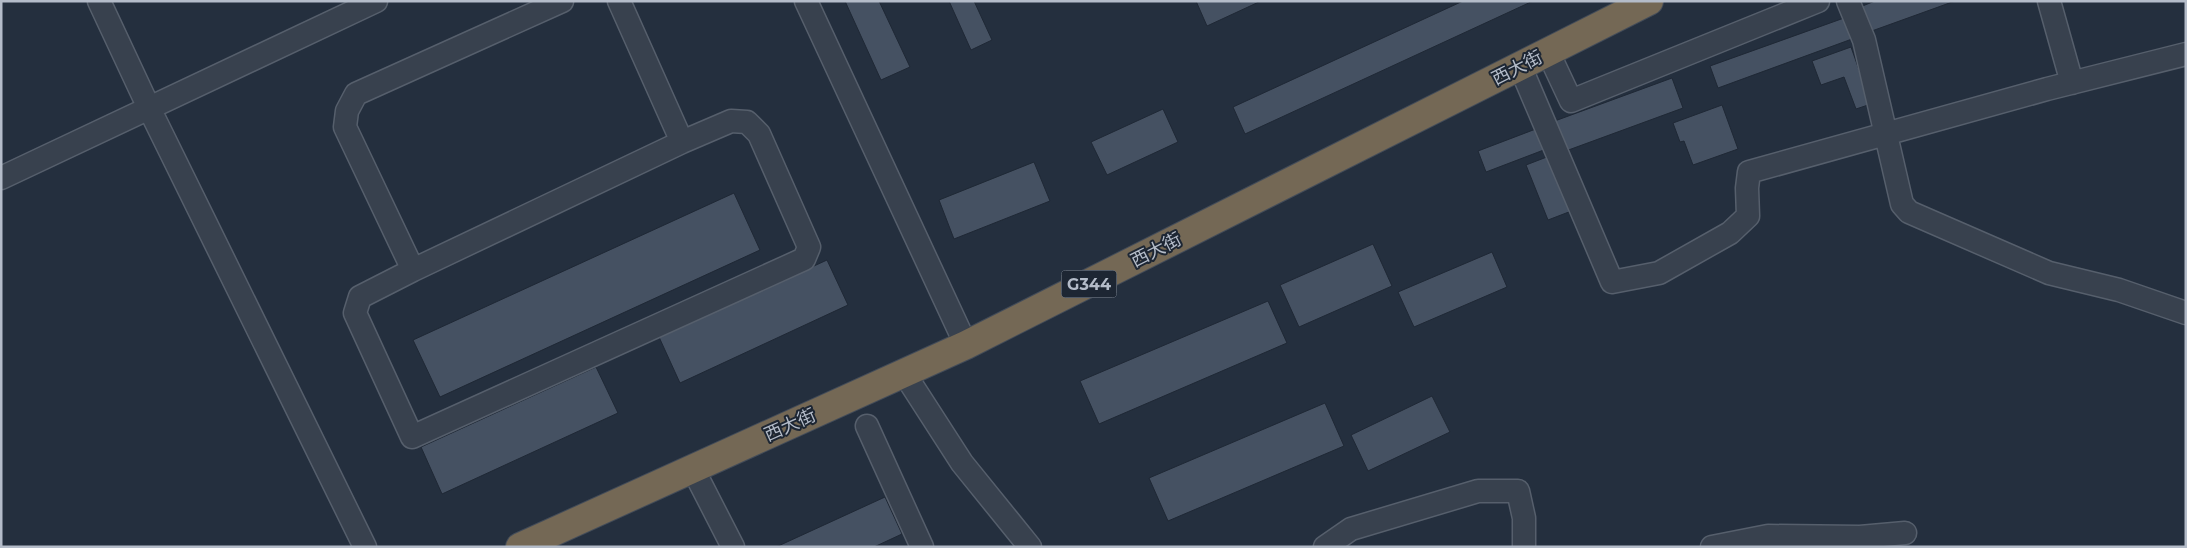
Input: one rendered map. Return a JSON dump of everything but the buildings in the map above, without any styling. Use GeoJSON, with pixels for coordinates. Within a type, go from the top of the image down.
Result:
{"type":"FeatureCollection","features":[{"type":"Feature","properties":{"kind":"highway","name":"西大街"},"geometry":{"type":"LineString","coordinates":[[520,547],[966,346],[1649,1]]}},
{"type":"Feature","properties":{"kind":"street"},"geometry":{"type":"LineString","coordinates":[[99,1],[149,108],[365,547]]}},
{"type":"Feature","properties":{"kind":"street"},"geometry":{"type":"LineString","coordinates":[[1,178],[376,1]]}},
{"type":"Feature","properties":{"kind":"street"},"geometry":{"type":"LineString","coordinates":[[413,270],[345,127],[347,112],[356,94],[562,1]]}},
{"type":"Feature","properties":{"kind":"street"},"geometry":{"type":"LineString","coordinates":[[619,1],[682,142]]}},
{"type":"Feature","properties":{"kind":"street"},"geometry":{"type":"LineString","coordinates":[[806,1],[966,346]]}},
{"type":"Feature","properties":{"kind":"street"},"geometry":{"type":"LineString","coordinates":[[1548,52],[1571,102],[1818,1]]}},
{"type":"Feature","properties":{"kind":"street"},"geometry":{"type":"LineString","coordinates":[[1848,1],[1864,40],[1902,204],[1909,212],[2049,273],[2119,290],[2180,313]]}},
{"type":"Feature","properties":{"kind":"street"},"geometry":{"type":"LineString","coordinates":[[2049,1],[2072,83]]}},
{"type":"Feature","properties":{"kind":"street"},"geometry":{"type":"LineString","coordinates":[[1520,66],[1612,282],[1660,273],[1730,233],[1748,216],[1747,188],[1749,172],[2072,83],[2186,54]]}},
{"type":"Feature","properties":{"kind":"street"},"geometry":{"type":"LineString","coordinates":[[731,122],[747,122],[759,134],[810,247],[804,259],[412,437],[355,313],[360,297],[682,142],[731,122]]}},
{"type":"Feature","properties":{"kind":"street"},"geometry":{"type":"LineString","coordinates":[[904,374],[962,463],[1030,547]]}},
{"type":"Feature","properties":{"kind":"street"},"geometry":{"type":"LineString","coordinates":[[867,426],[922,547]]}},
{"type":"Feature","properties":{"kind":"street"},"geometry":{"type":"LineString","coordinates":[[693,469],[733,547]]}},
{"type":"Feature","properties":{"kind":"street"},"geometry":{"type":"LineString","coordinates":[[1325,547],[1351,529],[1478,491],[1518,491],[1524,518],[1524,547]]}},
{"type":"Feature","properties":{"kind":"street"},"geometry":{"type":"LineString","coordinates":[[1712,547],[1768,536],[1860,537],[1905,534]]}}]}
